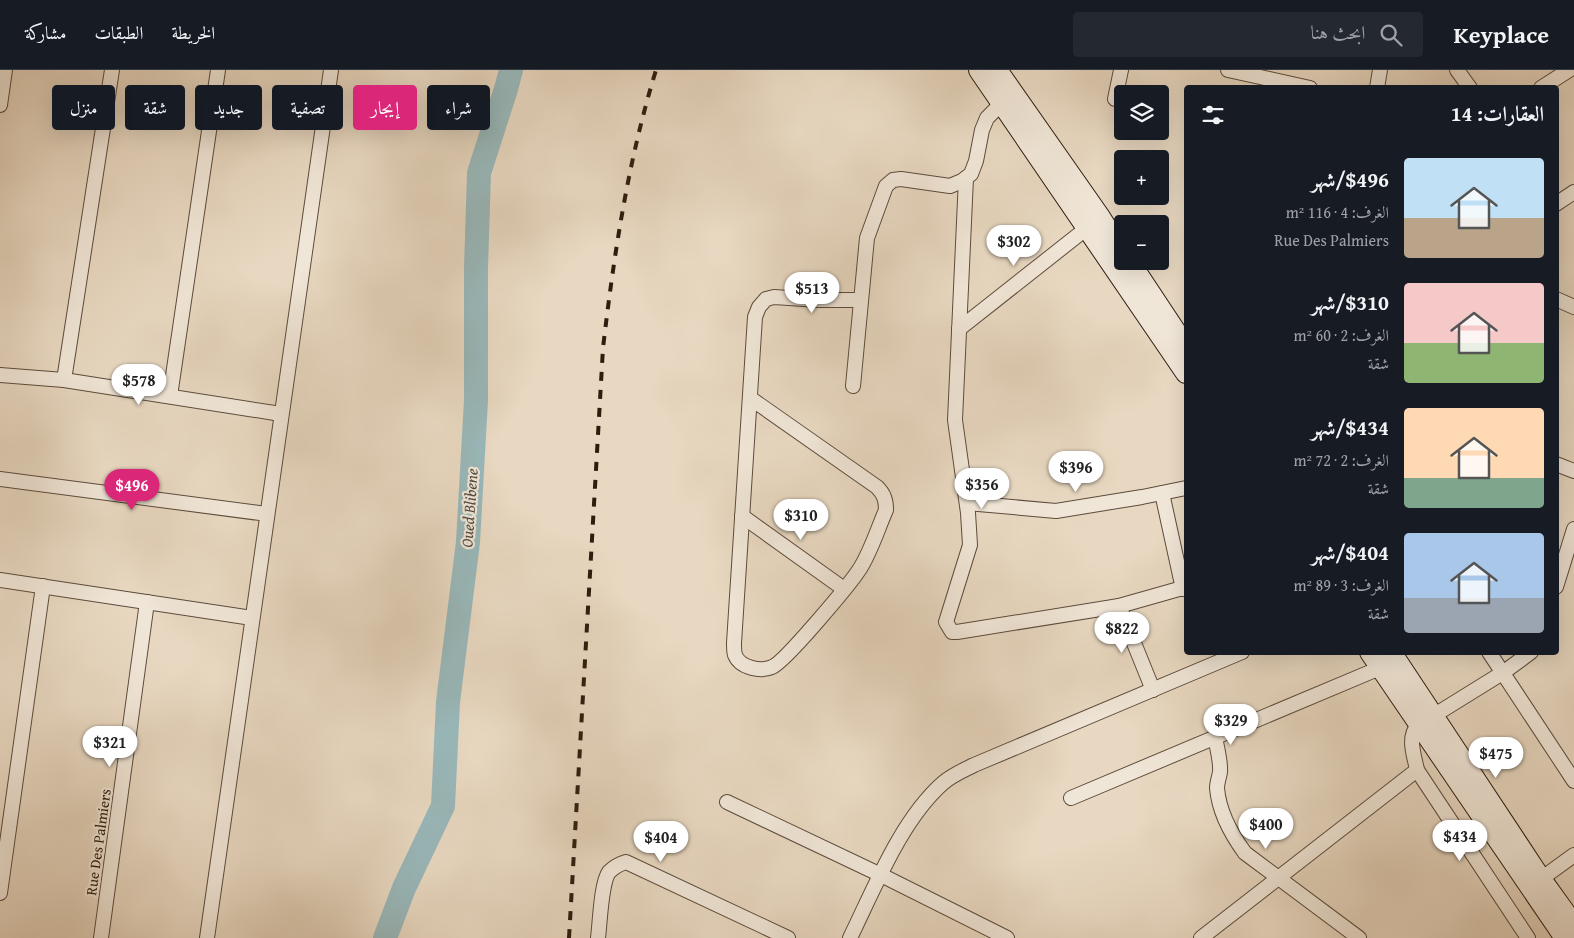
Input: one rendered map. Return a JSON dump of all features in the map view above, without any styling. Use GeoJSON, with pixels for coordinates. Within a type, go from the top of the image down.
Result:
{"type":"FeatureCollection","features":[{"type":"Feature","properties":{"kind":"main road"},"geometry":{"type":"LineString","coordinates":[[979,70],[1001,104],[1092,223],[1114,244]]}},
{"type":"Feature","properties":{"kind":"main road"},"geometry":{"type":"LineString","coordinates":[[997,70],[1184,370]]}},
{"type":"Feature","properties":{"kind":"main road"},"geometry":{"type":"LineString","coordinates":[[1135,270],[1184,343]]}},
{"type":"Feature","properties":{"kind":"main road"},"geometry":{"type":"LineString","coordinates":[[1380,658],[1574,925]]}},
{"type":"Feature","properties":{"kind":"main road"},"geometry":{"type":"LineString","coordinates":[[1427,722],[1565,938]]}},
{"type":"Feature","properties":{"kind":"street"},"geometry":{"type":"LineString","coordinates":[[0,106],[5,70]]}},
{"type":"Feature","properties":{"kind":"street"},"geometry":{"type":"LineString","coordinates":[[64,380],[112,70]]}},
{"type":"Feature","properties":{"kind":"street"},"geometry":{"type":"LineString","coordinates":[[170,396],[218,70]]}},
{"type":"Feature","properties":{"kind":"street"},"geometry":{"type":"LineString","coordinates":[[207,938],[331,70]]}},
{"type":"Feature","properties":{"kind":"street"},"geometry":{"type":"LineString","coordinates":[[1118,85],[1121,70]]}},
{"type":"Feature","properties":{"kind":"street"},"geometry":{"type":"LineString","coordinates":[[1228,70],[1296,85]]}},
{"type":"Feature","properties":{"kind":"street"},"geometry":{"type":"LineString","coordinates":[[1378,85],[1380,70]]}},
{"type":"Feature","properties":{"kind":"street"},"geometry":{"type":"LineString","coordinates":[[1457,70],[1468,85]]}},
{"type":"Feature","properties":{"kind":"street"},"geometry":{"type":"LineString","coordinates":[[1545,85],[1568,70]]}},
{"type":"Feature","properties":{"kind":"street"},"geometry":{"type":"LineString","coordinates":[[854,386],[860,300],[868,238],[886,186],[893,180],[901,178],[950,186],[966,178],[971,174],[976,161],[982,130],[987,118],[1001,104]]}},
{"type":"Feature","properties":{"kind":"street"},"geometry":{"type":"LineString","coordinates":[[966,178],[955,420],[967,503],[970,545],[946,622],[952,632],[1118,606],[1184,588],[1162,493]]}},
{"type":"Feature","properties":{"kind":"street"},"geometry":{"type":"LineString","coordinates":[[1559,202],[1574,192]]}},
{"type":"Feature","properties":{"kind":"street"},"geometry":{"type":"LineString","coordinates":[[959,329],[1092,223]]}},
{"type":"Feature","properties":{"kind":"street"},"geometry":{"type":"LineString","coordinates":[[750,398],[877,487],[886,501],[886,510],[860,569],[844,589],[788,654],[773,667],[752,668],[742,664],[736,656],[734,643],[755,317],[758,307],[766,299],[774,297],[860,300]]}},
{"type":"Feature","properties":{"kind":"street"},"geometry":{"type":"LineString","coordinates":[[1559,300],[1574,307]]}},
{"type":"Feature","properties":{"kind":"street"},"geometry":{"type":"LineString","coordinates":[[0,375],[64,380],[281,414]]}},
{"type":"Feature","properties":{"kind":"street"},"geometry":{"type":"LineString","coordinates":[[1559,465],[1574,471]]}},
{"type":"Feature","properties":{"kind":"street"},"geometry":{"type":"LineString","coordinates":[[0,479],[267,514]]}},
{"type":"Feature","properties":{"kind":"street"},"geometry":{"type":"LineString","coordinates":[[967,503],[1056,511],[1184,488]]}},
{"type":"Feature","properties":{"kind":"street"},"geometry":{"type":"LineString","coordinates":[[742,516],[844,589]]}},
{"type":"Feature","properties":{"kind":"street"},"geometry":{"type":"LineString","coordinates":[[1559,582],[1571,560],[1574,530]]}},
{"type":"Feature","properties":{"kind":"street"},"geometry":{"type":"LineString","coordinates":[[0,580],[252,618]]}},
{"type":"Feature","properties":{"kind":"street"},"geometry":{"type":"LineString","coordinates":[[0,893],[43,586]]}},
{"type":"Feature","properties":{"kind":"street","name":"Rue Des Palmiers"},"geometry":{"type":"LineString","coordinates":[[101,938],[147,602]]}},
{"type":"Feature","properties":{"kind":"street"},"geometry":{"type":"LineString","coordinates":[[1118,606],[1153,690]]}},
{"type":"Feature","properties":{"kind":"street"},"geometry":{"type":"LineString","coordinates":[[850,938],[905,829],[924,802],[945,781],[974,765],[1235,655]]}},
{"type":"Feature","properties":{"kind":"street"},"geometry":{"type":"LineString","coordinates":[[1491,655],[1574,781]]}},
{"type":"Feature","properties":{"kind":"street"},"geometry":{"type":"LineString","coordinates":[[1527,655],[1413,731],[1412,738],[1417,770],[1528,938]]}},
{"type":"Feature","properties":{"kind":"street"},"geometry":{"type":"LineString","coordinates":[[1071,798],[1215,737],[1380,658]]}},
{"type":"Feature","properties":{"kind":"street"},"geometry":{"type":"LineString","coordinates":[[1215,737],[1220,771],[1217,786],[1219,802],[1226,823],[1245,853],[1359,938]]}},
{"type":"Feature","properties":{"kind":"street"},"geometry":{"type":"LineString","coordinates":[[1201,938],[1417,770]]}},
{"type":"Feature","properties":{"kind":"street"},"geometry":{"type":"LineString","coordinates":[[727,802],[881,875],[1007,938]]}},
{"type":"Feature","properties":{"kind":"street"},"geometry":{"type":"LineString","coordinates":[[1542,879],[1574,855]]}},
{"type":"Feature","properties":{"kind":"street"},"geometry":{"type":"LineString","coordinates":[[598,938],[604,884],[608,873],[617,865],[626,862],[788,938]]}},
{"type":"Feature","properties":{"kind":"waterway","name":"Oued Blibene"},"geometry":{"type":"LineString","coordinates":[[385,938],[404,888],[443,806],[448,702],[468,542],[476,400],[476,268],[479,173],[511,70]]}},
{"type":"Feature","properties":{"kind":"railway"},"geometry":{"type":"LineString","coordinates":[[569,938],[603,348],[623,208],[637,139],[656,70]]}}]}
